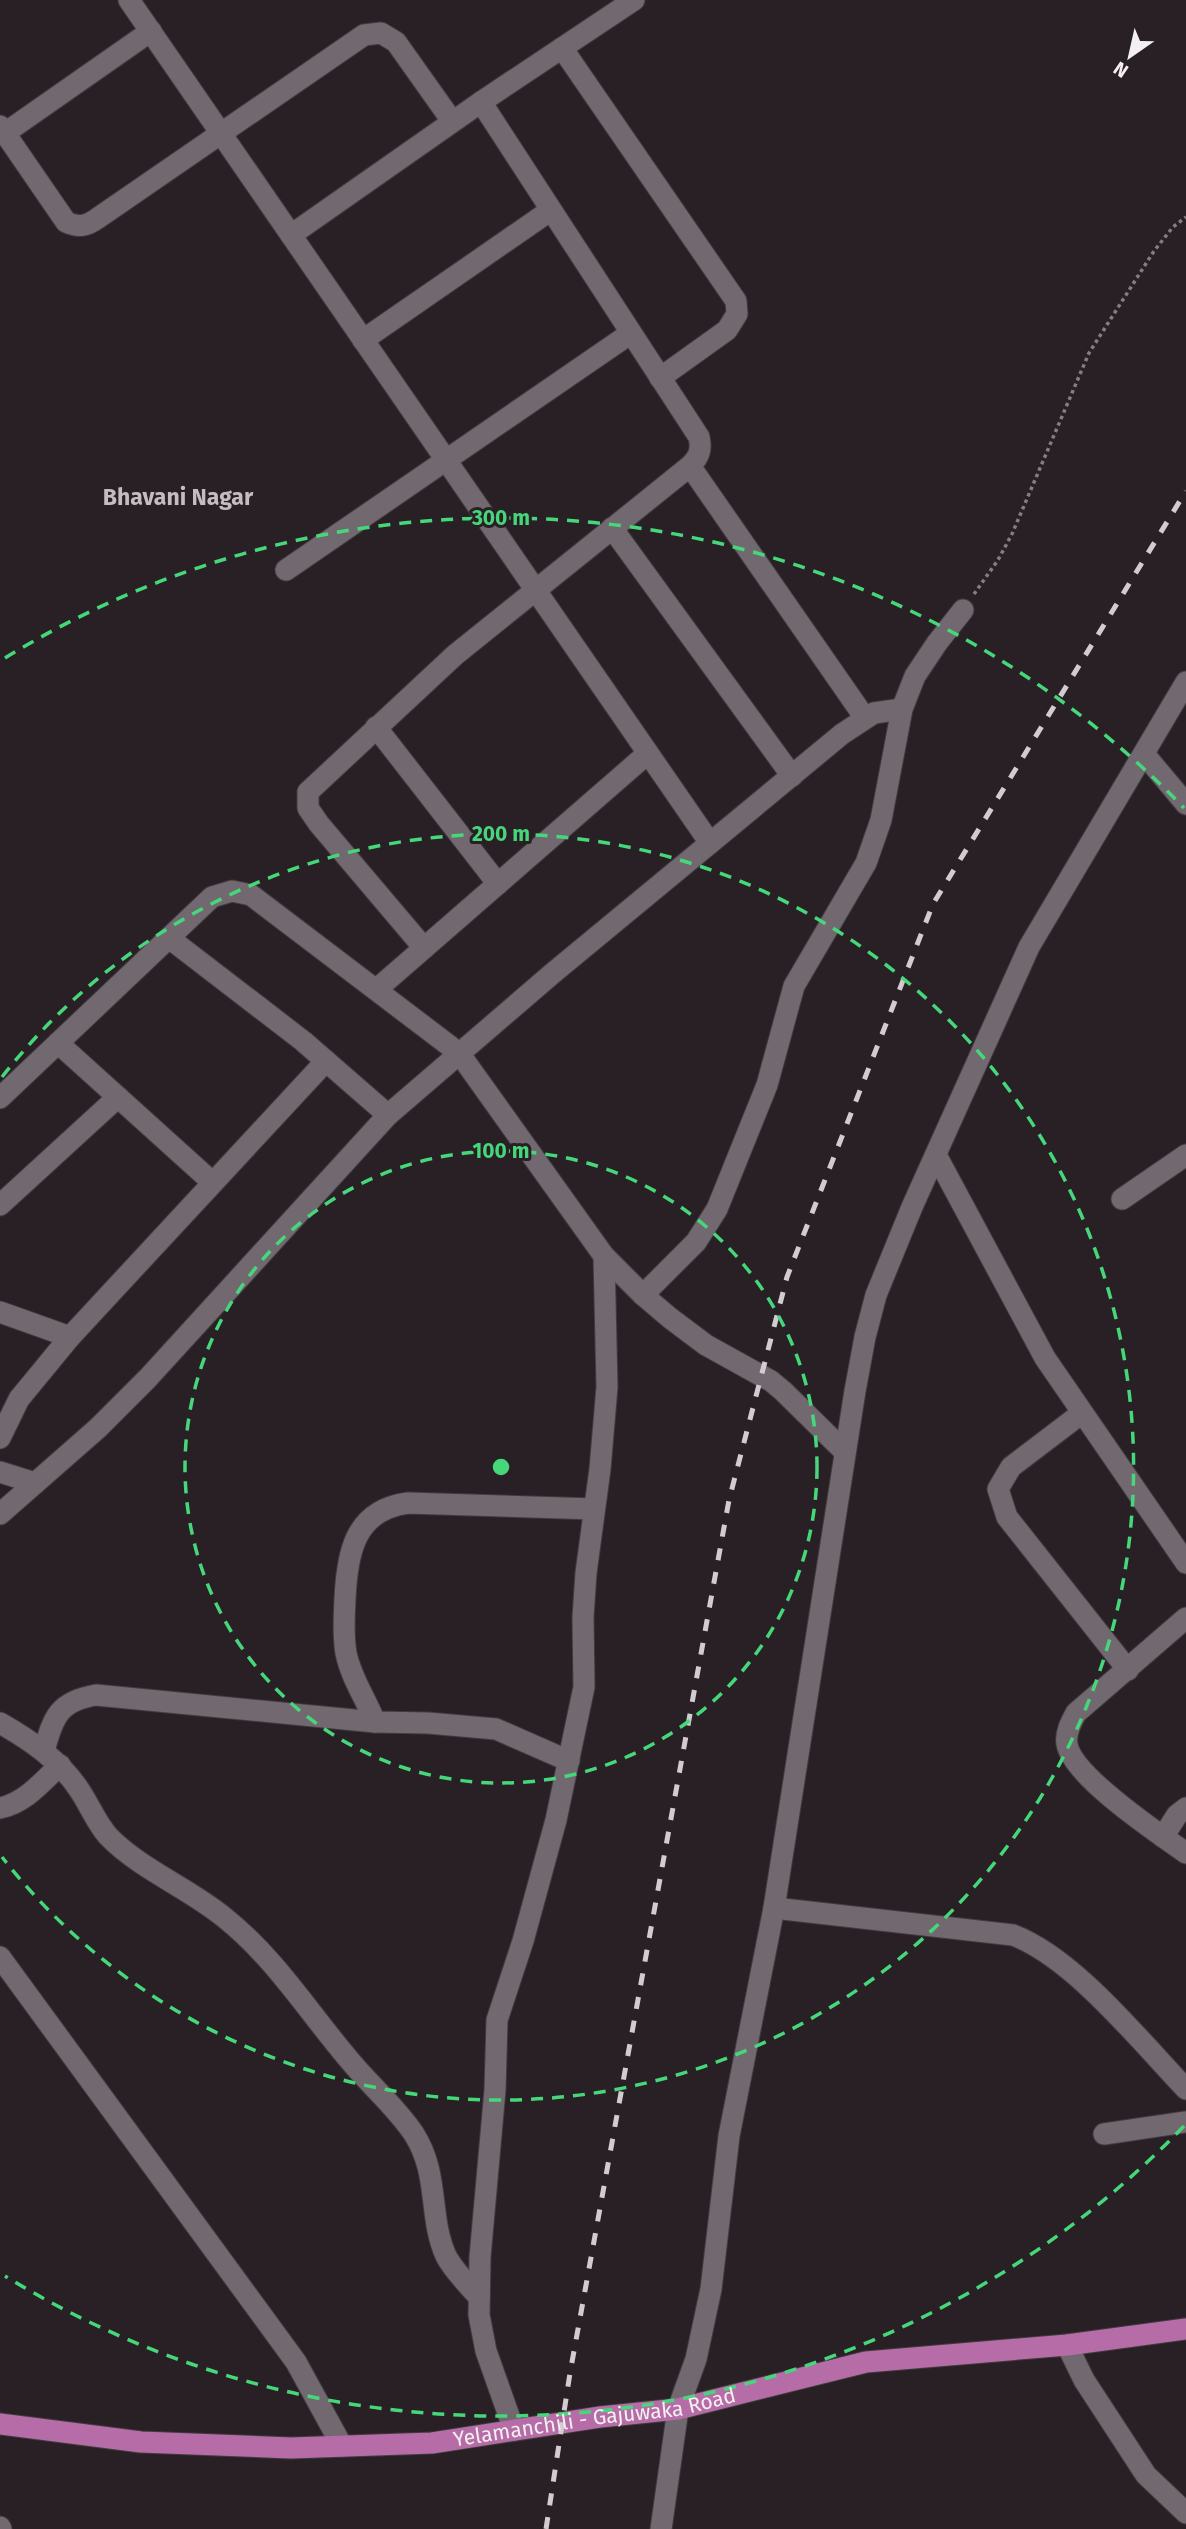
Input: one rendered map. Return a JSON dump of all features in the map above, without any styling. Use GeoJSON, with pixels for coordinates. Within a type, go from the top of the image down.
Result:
{"type":"FeatureCollection","features":[{"type":"Feature","properties":{"kind":"main road","name":"Yelamanchili - Gajuwaka Road"},"geometry":{"type":"LineString","coordinates":[[0,2424],[141,2442],[291,2448],[432,2443],[600,2417],[678,2409],[866,2362],[1067,2345],[1186,2329]]}},
{"type":"Feature","properties":{"kind":"street"},"geometry":{"type":"LineString","coordinates":[[130,0],[709,844]]}},
{"type":"Feature","properties":{"kind":"street"},"geometry":{"type":"LineString","coordinates":[[290,235],[452,121],[634,0]]}},
{"type":"Feature","properties":{"kind":"street"},"geometry":{"type":"LineString","coordinates":[[151,31],[2,130],[66,222],[75,226],[84,226],[98,218],[364,35],[381,33],[396,42],[452,121]]}},
{"type":"Feature","properties":{"kind":"street"},"geometry":{"type":"LineString","coordinates":[[562,48],[736,301],[738,308],[733,323],[727,330],[660,377]]}},
{"type":"Feature","properties":{"kind":"street"},"geometry":{"type":"LineString","coordinates":[[424,948],[319,824],[308,808],[308,792],[455,655],[690,466],[699,455],[701,447],[699,437],[481,102]]}},
{"type":"Feature","properties":{"kind":"street"},"geometry":{"type":"LineString","coordinates":[[363,340],[551,210]]}},
{"type":"Feature","properties":{"kind":"street"},"geometry":{"type":"LineString","coordinates":[[286,570],[631,334]]}},
{"type":"Feature","properties":{"kind":"street"},"geometry":{"type":"LineString","coordinates":[[690,466],[865,718]]}},
{"type":"Feature","properties":{"kind":"street"},"geometry":{"type":"LineString","coordinates":[[612,528],[792,776]]}},
{"type":"Feature","properties":{"kind":"street"},"geometry":{"type":"LineString","coordinates":[[643,1295],[696,1242],[717,1209],[767,1085],[794,986],[866,863],[881,820],[902,709],[915,676],[963,610]]}},
{"type":"Feature","properties":{"kind":"street"},"geometry":{"type":"LineString","coordinates":[[661,2529],[678,2409],[696,2359],[711,2289],[729,2136],[774,1908],[845,1452],[865,1337],[876,1294],[912,1207],[1029,947],[1186,682]]}},
{"type":"Feature","properties":{"kind":"street"},"geometry":{"type":"LineString","coordinates":[[0,1514],[98,1428],[148,1378],[388,1115],[709,844],[865,718],[884,710],[902,709]]}},
{"type":"Feature","properties":{"kind":"street"},"geometry":{"type":"LineString","coordinates":[[376,727],[498,884]]}},
{"type":"Feature","properties":{"kind":"street"},"geometry":{"type":"LineString","coordinates":[[377,989],[647,754]]}},
{"type":"Feature","properties":{"kind":"street"},"geometry":{"type":"LineString","coordinates":[[1144,754],[1186,804]]}},
{"type":"Feature","properties":{"kind":"street"},"geometry":{"type":"LineString","coordinates":[[0,1098],[212,897],[232,891],[251,895],[459,1053],[604,1256],[643,1295],[706,1345],[777,1386],[845,1452]]}},
{"type":"Feature","properties":{"kind":"street"},"geometry":{"type":"LineString","coordinates":[[169,938],[258,1004],[388,1115]]}},
{"type":"Feature","properties":{"kind":"street"},"geometry":{"type":"LineString","coordinates":[[58,1043],[212,1182]]}},
{"type":"Feature","properties":{"kind":"street"},"geometry":{"type":"LineString","coordinates":[[0,1438],[9,1396],[70,1337],[326,1061]]}},
{"type":"Feature","properties":{"kind":"street"},"geometry":{"type":"LineString","coordinates":[[0,1205],[118,1097]]}},
{"type":"Feature","properties":{"kind":"street"},"geometry":{"type":"LineString","coordinates":[[936,1154],[1045,1358],[1186,1563]]}},
{"type":"Feature","properties":{"kind":"street"},"geometry":{"type":"LineString","coordinates":[[1122,1199],[1186,1155]]}},
{"type":"Feature","properties":{"kind":"street"},"geometry":{"type":"LineString","coordinates":[[514,2430],[486,2351],[479,2315],[480,2257],[495,2090],[498,2020],[530,1915],[569,1761],[584,1687],[583,1617],[586,1573],[607,1387],[604,1256]]}},
{"type":"Feature","properties":{"kind":"street"},"geometry":{"type":"LineString","coordinates":[[0,1312],[70,1337]]}},
{"type":"Feature","properties":{"kind":"street"},"geometry":{"type":"LineString","coordinates":[[1082,1413],[1011,1467],[998,1489],[1007,1517],[1128,1670]]}},
{"type":"Feature","properties":{"kind":"street"},"geometry":{"type":"LineString","coordinates":[[0,1472],[35,1483]]}},
{"type":"Feature","properties":{"kind":"street"},"geometry":{"type":"LineString","coordinates":[[375,1722],[353,1677],[346,1652],[346,1565],[355,1536],[369,1522],[392,1505],[408,1503],[594,1509]]}},
{"type":"Feature","properties":{"kind":"street"},"geometry":{"type":"LineString","coordinates":[[1186,1618],[1076,1713],[1069,1727],[1067,1745],[1082,1770],[1127,1812],[1186,1853]]}},
{"type":"Feature","properties":{"kind":"street"},"geometry":{"type":"LineString","coordinates":[[0,1808],[18,1802],[31,1793],[52,1758],[51,1724],[63,1707],[80,1698],[96,1695],[375,1722],[496,1729],[569,1761]]}},
{"type":"Feature","properties":{"kind":"street"},"geometry":{"type":"LineString","coordinates":[[0,1723],[52,1758],[80,1789],[96,1821],[109,1837],[225,1917],[276,1967],[349,2061],[412,2131],[425,2153],[433,2184],[439,2233],[447,2257],[479,2297]]}},
{"type":"Feature","properties":{"kind":"street"},"geometry":{"type":"LineString","coordinates":[[1163,1837],[1177,1815],[1186,1808]]}},
{"type":"Feature","properties":{"kind":"street"},"geometry":{"type":"LineString","coordinates":[[774,1908],[1013,1935],[1031,1942],[1068,1969],[1093,1992],[1186,2089]]}},
{"type":"Feature","properties":{"kind":"street"},"geometry":{"type":"LineString","coordinates":[[0,1957],[296,2362],[342,2446]]}},
{"type":"Feature","properties":{"kind":"street"},"geometry":{"type":"LineString","coordinates":[[1104,2134],[1186,2122]]}},
{"type":"Feature","properties":{"kind":"street"},"geometry":{"type":"LineString","coordinates":[[1067,2345],[1096,2399],[1146,2475],[1186,2513]]}},
{"type":"Feature","properties":{"kind":"path"},"geometry":{"type":"LineString","coordinates":[[963,610],[998,560],[1012,534],[1089,353],[1154,251],[1172,227],[1186,217]]}},
{"type":"Feature","properties":{"kind":"railway"},"geometry":{"type":"LineString","coordinates":[[546,2529],[570,2373],[729,1500],[787,1277],[933,904],[1186,491]]}},
{"type":"Feature","properties":{"kind":"district","name":"Bhavani Nagar"},"geometry":{"type":"Point","coordinates":[178,497]}}]}
